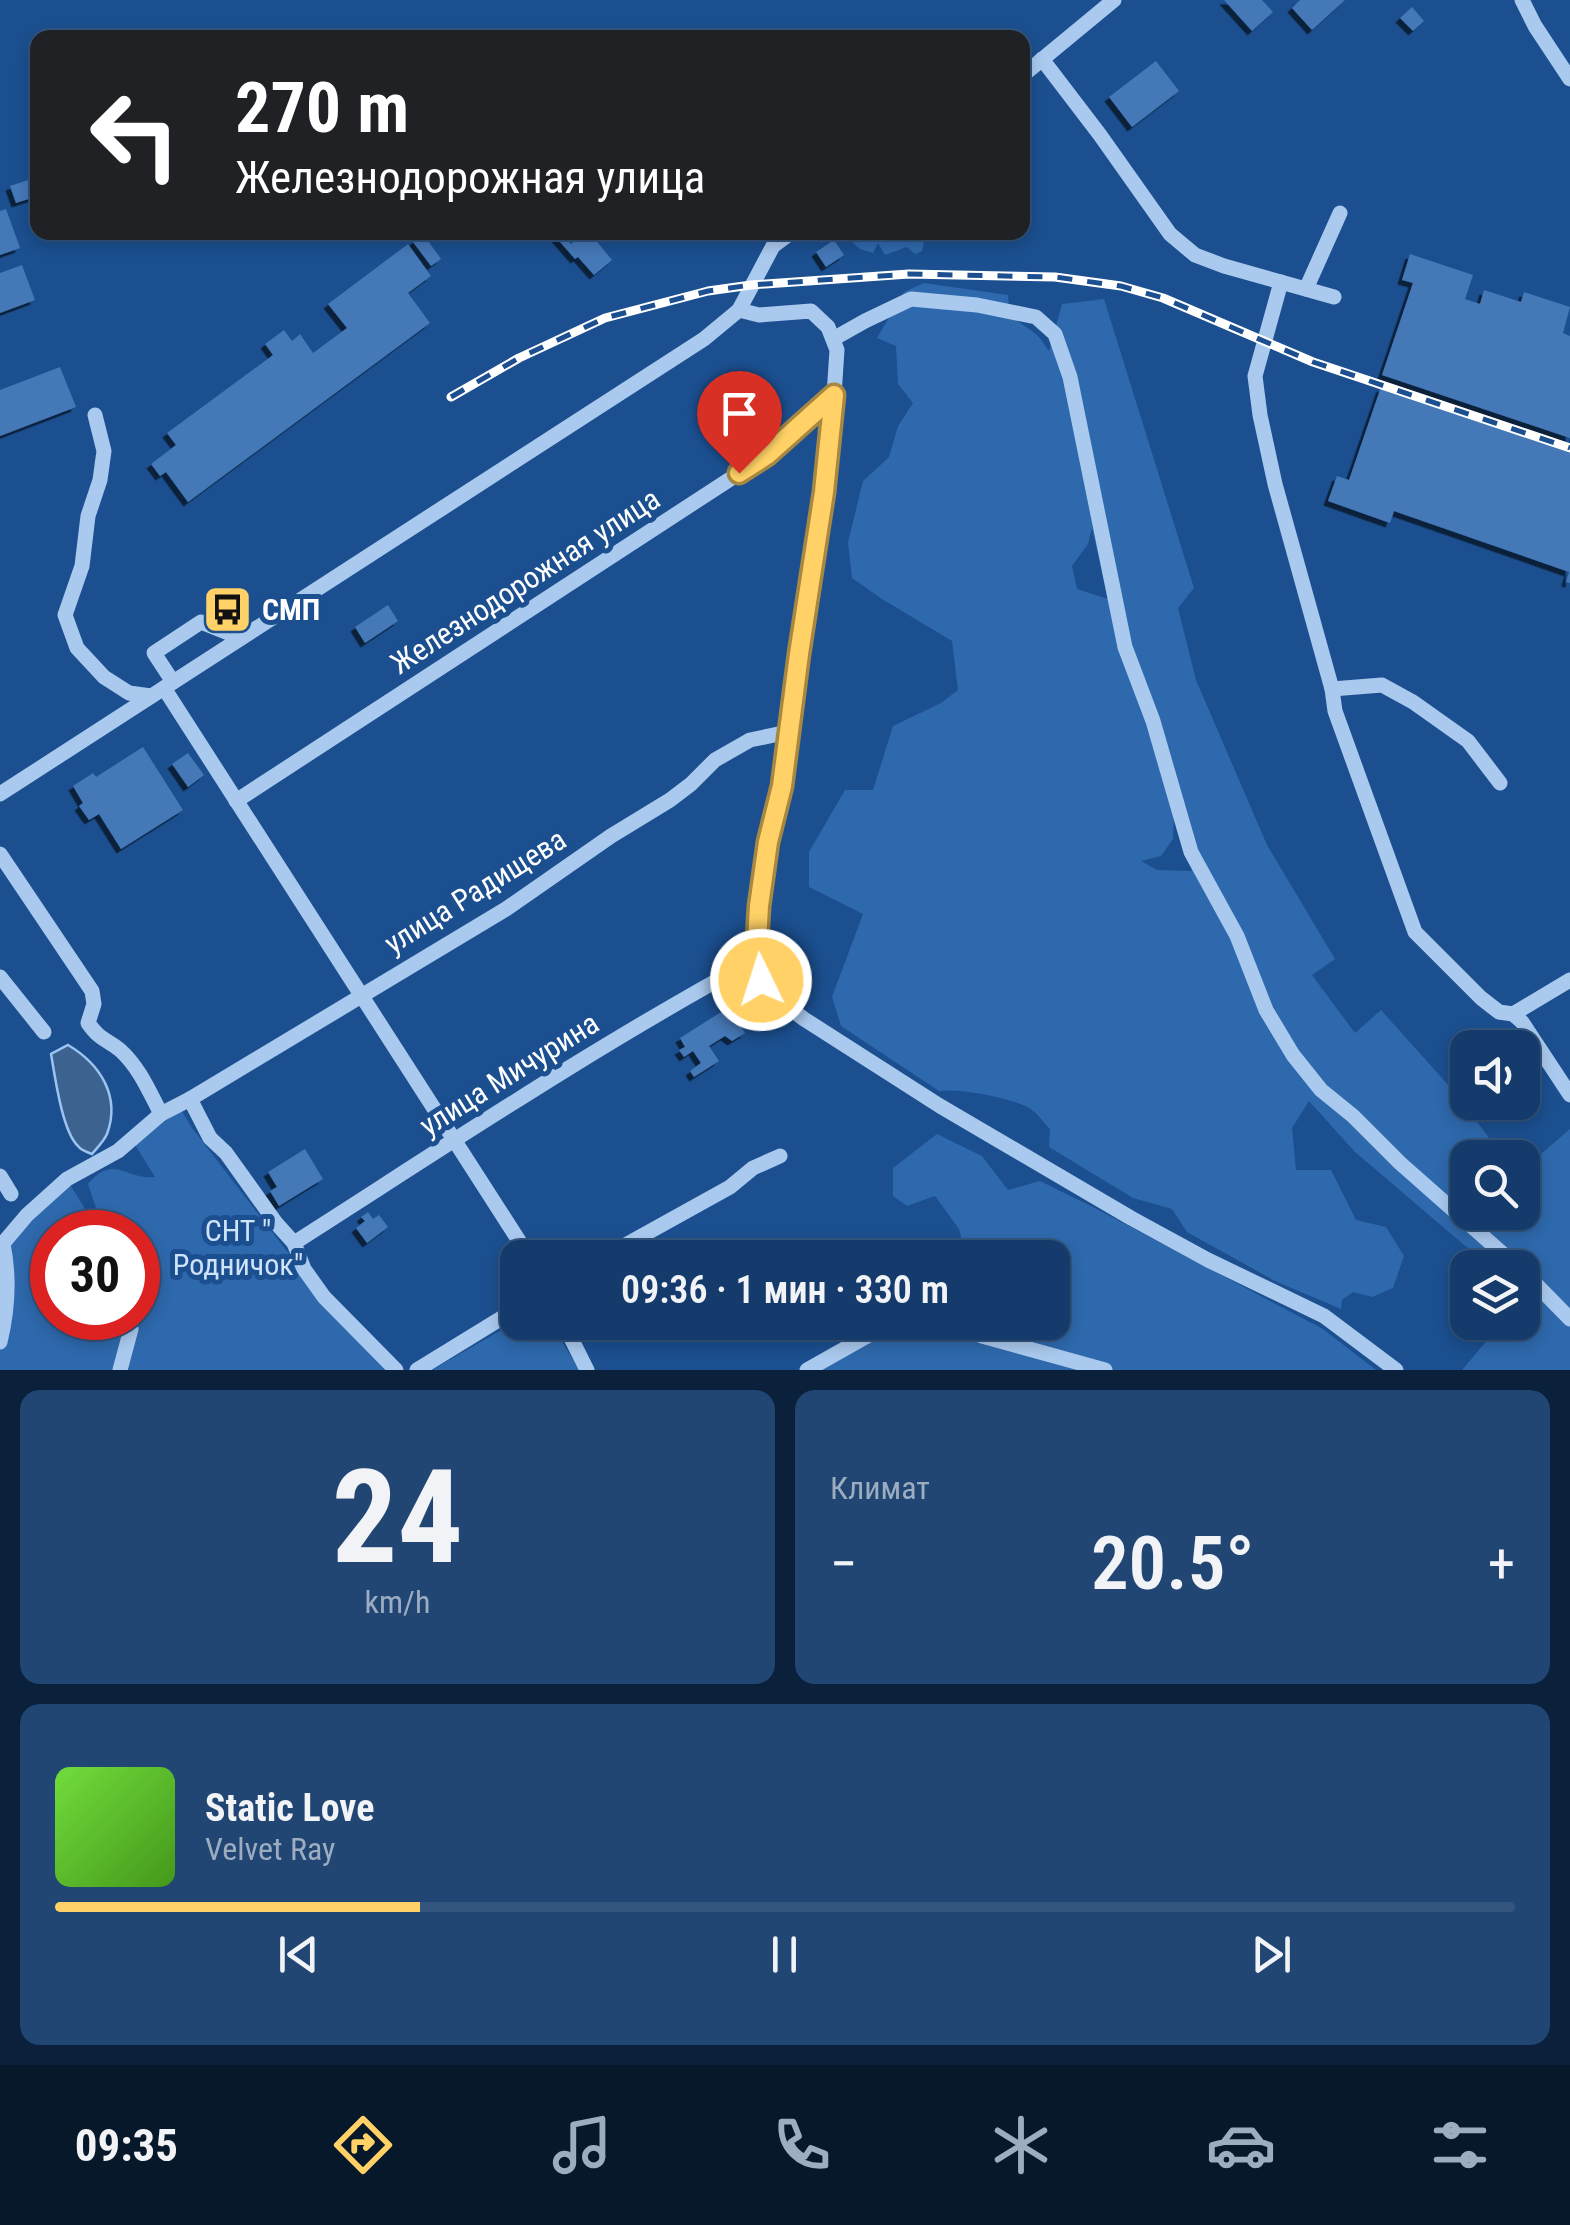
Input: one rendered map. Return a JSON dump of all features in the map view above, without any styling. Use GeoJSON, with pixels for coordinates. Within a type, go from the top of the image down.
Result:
{"type":"FeatureCollection","features":[{"type":"Feature","properties":{"kind":"street"},"geometry":{"type":"LineString","coordinates":[[1030,70],[1114,0]]}},
{"type":"Feature","properties":{"kind":"street"},"geometry":{"type":"LineString","coordinates":[[1522,0],[1534,26],[1570,79]]}},
{"type":"Feature","properties":{"kind":"street"},"geometry":{"type":"LineString","coordinates":[[1042,60],[1170,234],[1195,255],[1334,298]]}},
{"type":"Feature","properties":{"kind":"street"},"geometry":{"type":"LineString","coordinates":[[1306,290],[1340,214]]}},
{"type":"Feature","properties":{"kind":"street"},"geometry":{"type":"LineString","coordinates":[[0,794],[704,339],[738,310],[773,246],[781,240]]}},
{"type":"Feature","properties":{"kind":"street"},"geometry":{"type":"LineString","coordinates":[[1281,282],[1255,376],[1275,484],[1335,710],[1415,932],[1498,1012],[1514,1014],[1522,1022],[1570,1095]]}},
{"type":"Feature","properties":{"kind":"street"},"geometry":{"type":"LineString","coordinates":[[833,340],[911,299],[976,305],[1036,317],[1055,334],[1070,377],[1125,646],[1152,721],[1190,852],[1237,936],[1266,1010],[1293,1055],[1321,1090],[1499,1250]]}},
{"type":"Feature","properties":{"kind":"street"},"geometry":{"type":"LineString","coordinates":[[738,310],[759,315],[812,311],[828,327],[837,350],[824,492],[782,786],[768,842],[759,906],[756,959],[761,980],[779,1000],[940,1106],[1130,1218],[1324,1316],[1396,1370]]}},
{"type":"Feature","properties":{"kind":"street","name":"Железнодорожная улица"},"geometry":{"type":"LineString","coordinates":[[236,801],[767,455],[834,395]]}},
{"type":"Feature","properties":{"kind":"street"},"geometry":{"type":"LineString","coordinates":[[94,415],[104,451],[100,480],[88,516],[82,566],[66,615],[76,648],[104,677],[129,693],[162,689]]}},
{"type":"Feature","properties":{"kind":"street"},"geometry":{"type":"LineString","coordinates":[[241,638],[201,622],[154,653],[162,689],[519,1240]]}},
{"type":"Feature","properties":{"kind":"street"},"geometry":{"type":"LineString","coordinates":[[1332,689],[1382,685],[1413,702],[1468,741],[1500,783]]}},
{"type":"Feature","properties":{"kind":"street","name":"улица Радищева"},"geometry":{"type":"LineString","coordinates":[[2,1246],[26,1215],[67,1179],[118,1151],[161,1114],[506,910],[610,836],[670,800],[714,760],[750,740],[788,732]]}},
{"type":"Feature","properties":{"kind":"street"},"geometry":{"type":"LineString","coordinates":[[0,854],[92,991],[94,1004],[88,1023],[99,1038],[118,1048],[137,1068],[161,1114]]}},
{"type":"Feature","properties":{"kind":"street","name":"улица Мичурина"},"geometry":{"type":"LineString","coordinates":[[294,1244],[454,1139],[693,993],[756,959]]}},
{"type":"Feature","properties":{"kind":"street"},"geometry":{"type":"LineString","coordinates":[[0,978],[44,1032]]}},
{"type":"Feature","properties":{"kind":"street"},"geometry":{"type":"LineString","coordinates":[[1514,1014],[1570,980]]}},
{"type":"Feature","properties":{"kind":"street"},"geometry":{"type":"LineString","coordinates":[[190,1099],[210,1138],[294,1244],[304,1269],[324,1296],[396,1370]]}},
{"type":"Feature","properties":{"kind":"street"},"geometry":{"type":"LineString","coordinates":[[634,1240],[730,1187],[753,1168],[780,1156]]}},
{"type":"Feature","properties":{"kind":"street"},"geometry":{"type":"LineString","coordinates":[[0,1176],[11,1194]]}},
{"type":"Feature","properties":{"kind":"street"},"geometry":{"type":"LineString","coordinates":[[0,1342],[7,1312],[8,1269],[2,1246]]}},
{"type":"Feature","properties":{"kind":"street"},"geometry":{"type":"LineString","coordinates":[[1540,1288],[1570,1319]]}},
{"type":"Feature","properties":{"kind":"street"},"geometry":{"type":"LineString","coordinates":[[417,1370],[500,1319]]}},
{"type":"Feature","properties":{"kind":"street"},"geometry":{"type":"LineString","coordinates":[[120,1370],[128,1340]]}},
{"type":"Feature","properties":{"kind":"street"},"geometry":{"type":"LineString","coordinates":[[572,1340],[587,1370]]}},
{"type":"Feature","properties":{"kind":"street"},"geometry":{"type":"LineString","coordinates":[[808,1370],[860,1340]]}},
{"type":"Feature","properties":{"kind":"street"},"geometry":{"type":"LineString","coordinates":[[996,1340],[1105,1370]]}},
{"type":"Feature","properties":{"kind":"green space"},"geometry":{"type":"Polygon","coordinates":[[[924,240],[922,251],[915,254],[907,247],[885,255],[878,243],[873,253],[853,243],[924,240]]]}},
{"type":"Feature","properties":{"kind":"green space"},"geometry":{"type":"Polygon","coordinates":[[[924,283],[1008,295],[1013,316],[1038,336],[1049,351],[1062,304],[1104,299],[1194,588],[1178,608],[1196,680],[1267,845],[1335,959],[1312,975],[1355,1033],[1381,1010],[1450,1087],[1450,1120],[1476,1120],[1491,1140],[1450,1140],[1450,1230],[1540,1230],[1540,1155],[1570,1129],[1570,1370],[1462,1370],[1487,1340],[1540,1340],[1540,1250],[1470,1250],[1355,1152],[1309,1101],[1292,1128],[1296,1170],[1331,1170],[1356,1220],[1386,1227],[1404,1256],[1393,1288],[1372,1297],[1353,1292],[1342,1300],[1341,1309],[1275,1281],[1187,1232],[1172,1209],[1133,1198],[1049,1147],[1050,1129],[1030,1109],[983,1094],[939,1091],[841,1026],[832,997],[863,914],[809,887],[809,852],[845,790],[873,790],[893,726],[941,703],[958,690],[952,641],[852,578],[848,542],[863,481],[889,457],[898,426],[913,403],[898,384],[896,346],[877,338],[904,292],[924,283]],[[1092,528],[1088,544],[1072,566],[1077,589],[1108,598],[1092,528]],[[1174,811],[1173,839],[1161,856],[1141,861],[1157,870],[1192,871],[1174,811]]]}},
{"type":"Feature","properties":{"kind":"green space","name":"СНТ \" Родничок\""},"geometry":{"type":"Polygon","coordinates":[[[182,1111],[286,1250],[386,1370],[0,1370],[0,1249],[30,1220],[30,1340],[160,1340],[160,1210],[97,1210],[88,1184],[105,1170],[113,1169],[155,1177],[132,1140],[182,1111]]]}},
{"type":"Feature","properties":{"kind":"green space"},"geometry":{"type":"Polygon","coordinates":[[[937,1134],[982,1156],[1008,1190],[1040,1181],[1323,1329],[1376,1370],[816,1370],[872,1340],[1070,1340],[1070,1240],[962,1240],[959,1229],[935,1196],[907,1206],[893,1196],[893,1168],[937,1134]]]}},
{"type":"Feature","properties":{"kind":"green space"},"geometry":{"type":"Polygon","coordinates":[[[69,1183],[84,1210],[41,1210],[69,1183]]]}},
{"type":"Feature","properties":{"kind":"green space"},"geometry":{"type":"Polygon","coordinates":[[[500,1331],[500,1340],[561,1340],[579,1370],[432,1370],[500,1331]]]}},
{"type":"Feature","properties":{"kind":"shaded area"},"geometry":{"type":"Polygon","coordinates":[[[68,1045],[98,1071],[109,1094],[111,1120],[107,1134],[92,1154],[72,1139],[60,1103],[51,1054],[68,1045]]]}},
{"type":"Feature","properties":{"kind":"building"},"geometry":{"type":"Polygon","coordinates":[[[1224,0],[1262,0],[1273,12],[1252,31],[1224,0]]]}},
{"type":"Feature","properties":{"kind":"building"},"geometry":{"type":"Polygon","coordinates":[[[1300,0],[1345,0],[1312,30],[1292,8],[1300,0]]]}},
{"type":"Feature","properties":{"kind":"building"},"geometry":{"type":"Polygon","coordinates":[[[1412,7],[1424,21],[1413,31],[1400,18],[1412,7]]]}},
{"type":"Feature","properties":{"kind":"building"},"geometry":{"type":"Polygon","coordinates":[[[1156,61],[1179,91],[1132,127],[1109,97],[1156,61]]]}},
{"type":"Feature","properties":{"kind":"building"},"geometry":{"type":"Polygon","coordinates":[[[30,180],[30,199],[16,203],[10,186],[30,180]]]}},
{"type":"Feature","properties":{"kind":"building"},"geometry":{"type":"Polygon","coordinates":[[[6,209],[20,248],[0,255],[0,211],[6,209]]]}},
{"type":"Feature","properties":{"kind":"building"},"geometry":{"type":"Polygon","coordinates":[[[427,240],[441,259],[431,266],[413,242],[427,240]]]}},
{"type":"Feature","properties":{"kind":"building"},"geometry":{"type":"Polygon","coordinates":[[[558,240],[571,244],[576,240],[596,240],[612,260],[594,275],[578,257],[575,259],[558,240]]]}},
{"type":"Feature","properties":{"kind":"building"},"geometry":{"type":"Polygon","coordinates":[[[834,240],[844,255],[826,267],[816,252],[834,240]]]}},
{"type":"Feature","properties":{"kind":"building"},"geometry":{"type":"Polygon","coordinates":[[[408,244],[431,276],[408,293],[430,323],[188,502],[166,472],[160,476],[151,464],[176,445],[167,433],[273,355],[265,344],[284,330],[292,341],[300,334],[313,353],[347,328],[328,304],[408,244]]]}},
{"type":"Feature","properties":{"kind":"building"},"geometry":{"type":"Polygon","coordinates":[[[1410,254],[1473,275],[1465,299],[1480,304],[1484,290],[1521,302],[1524,292],[1570,307],[1563,333],[1570,336],[1570,438],[1382,375],[1413,283],[1402,280],[1410,254]]]}},
{"type":"Feature","properties":{"kind":"building"},"geometry":{"type":"Polygon","coordinates":[[[22,265],[35,300],[0,313],[0,273],[22,265]]]}},
{"type":"Feature","properties":{"kind":"building"},"geometry":{"type":"Polygon","coordinates":[[[60,367],[76,407],[0,436],[0,390],[60,367]]]}},
{"type":"Feature","properties":{"kind":"building"},"geometry":{"type":"Polygon","coordinates":[[[1381,387],[1570,453],[1570,583],[1566,582],[1569,572],[1394,511],[1390,523],[1328,501],[1337,476],[1349,480],[1381,387]]]}},
{"type":"Feature","properties":{"kind":"building"},"geometry":{"type":"Polygon","coordinates":[[[388,605],[398,621],[365,643],[355,627],[388,605]]]}},
{"type":"Feature","properties":{"kind":"building"},"geometry":{"type":"Polygon","coordinates":[[[143,747],[183,810],[121,849],[99,814],[89,820],[79,806],[83,803],[73,786],[93,773],[96,777],[143,747]]]}},
{"type":"Feature","properties":{"kind":"building"},"geometry":{"type":"Polygon","coordinates":[[[188,753],[204,775],[188,787],[172,764],[188,753]]]}},
{"type":"Feature","properties":{"kind":"building"},"geometry":{"type":"Polygon","coordinates":[[[729,1007],[745,1033],[732,1041],[725,1036],[709,1046],[719,1061],[694,1077],[690,1071],[701,1063],[693,1051],[684,1057],[679,1050],[685,1047],[680,1038],[729,1007]]]}},
{"type":"Feature","properties":{"kind":"building"},"geometry":{"type":"Polygon","coordinates":[[[305,1149],[323,1179],[279,1206],[270,1191],[277,1187],[268,1172],[305,1149]]]}},
{"type":"Feature","properties":{"kind":"building"},"geometry":{"type":"Polygon","coordinates":[[[368,1212],[373,1219],[379,1215],[388,1227],[367,1243],[356,1228],[368,1212]]]}},
{"type":"Feature","properties":{"kind":"railway"},"geometry":{"type":"LineString","coordinates":[[451,397],[519,358],[605,318],[708,291],[909,274],[1055,277],[1121,286],[1163,298],[1313,362],[1570,448]]}},
{"type":"Feature","properties":{"kind":"place","name":"СМП"},"geometry":{"type":"Point","coordinates":[227,609]}},
{"type":"Feature","properties":{"kind":"route"},"geometry":{"type":"LineString","coordinates":[[739,473],[767,455],[834,395],[782,786],[768,842],[759,906],[756,959],[761,980]]}}]}
